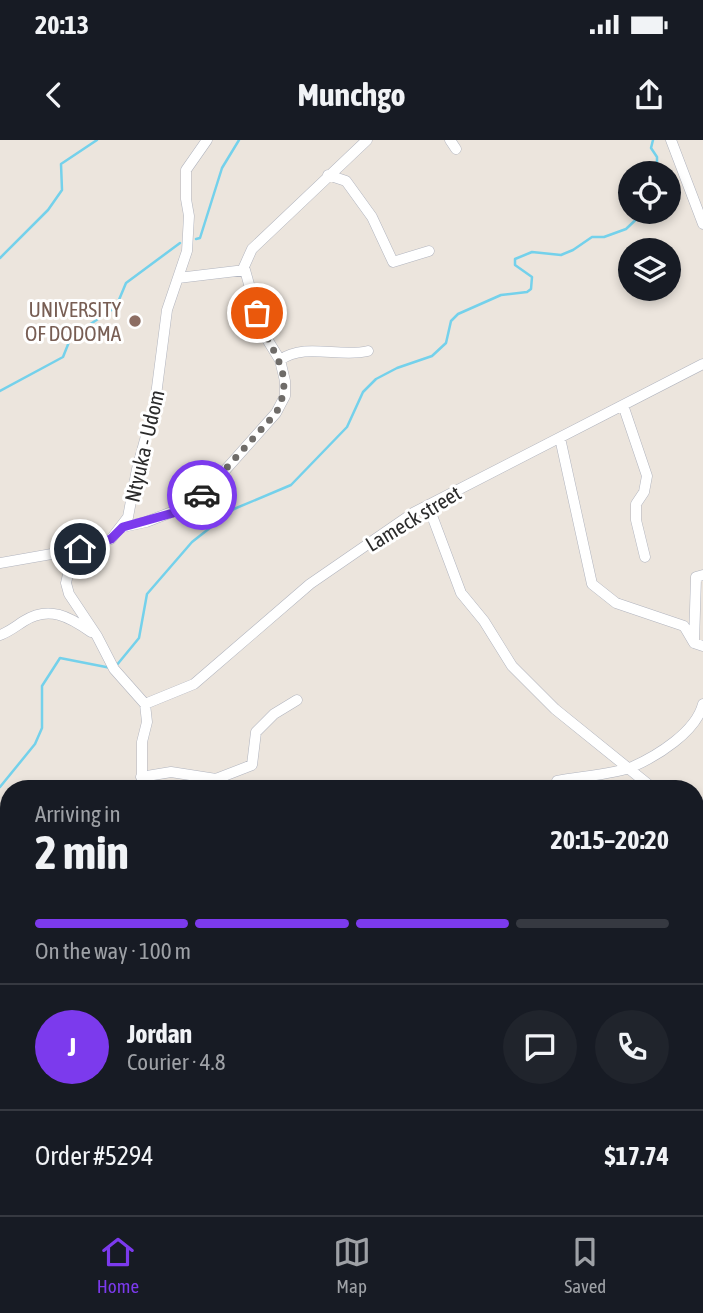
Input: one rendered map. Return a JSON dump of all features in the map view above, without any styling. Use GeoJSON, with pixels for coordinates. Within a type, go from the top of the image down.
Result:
{"type":"FeatureCollection","features":[{"type":"Feature","properties":{"kind":"street","name":"Ntyuka - Udom"},"geometry":{"type":"LineString","coordinates":[[0,563],[80,549],[111,539],[123,527],[131,506],[136,469],[155,402],[162,339],[189,234],[186,170],[207,140]]}},
{"type":"Feature","properties":{"kind":"street"},"geometry":{"type":"LineString","coordinates":[[243,270],[252,249],[367,140]]}},
{"type":"Feature","properties":{"kind":"street"},"geometry":{"type":"LineString","coordinates":[[671,140],[700,205],[703,224]]}},
{"type":"Feature","properties":{"kind":"street"},"geometry":{"type":"LineString","coordinates":[[328,175],[346,181],[372,217],[393,262],[429,251]]}},
{"type":"Feature","properties":{"kind":"street"},"geometry":{"type":"LineString","coordinates":[[123,527],[173,513],[190,505],[212,485],[285,397],[285,381],[280,360],[262,331],[248,274],[243,270],[178,278]]}},
{"type":"Feature","properties":{"kind":"street"},"geometry":{"type":"LineString","coordinates":[[280,360],[293,352],[349,355],[368,351]]}},
{"type":"Feature","properties":{"kind":"street","name":"Lameck street"},"geometry":{"type":"LineString","coordinates":[[145,704],[164,699],[194,684],[310,584],[391,527],[428,505],[703,364]]}},
{"type":"Feature","properties":{"kind":"street"},"geometry":{"type":"LineString","coordinates":[[623,405],[648,476],[644,492],[636,504],[636,520],[645,557]]}},
{"type":"Feature","properties":{"kind":"street"},"geometry":{"type":"LineString","coordinates":[[560,438],[592,584],[616,603],[684,626],[699,645]]}},
{"type":"Feature","properties":{"kind":"street"},"geometry":{"type":"LineString","coordinates":[[428,505],[461,593],[488,627],[512,666],[555,709],[644,780]]}},
{"type":"Feature","properties":{"kind":"street"},"geometry":{"type":"LineString","coordinates":[[80,549],[72,557],[66,583],[73,601],[97,636],[114,668],[145,704],[147,722],[142,742],[141,780]]}},
{"type":"Feature","properties":{"kind":"street"},"geometry":{"type":"LineString","coordinates":[[699,645],[696,578],[703,575]]}},
{"type":"Feature","properties":{"kind":"street"},"geometry":{"type":"LineString","coordinates":[[0,635],[34,615],[46,613],[73,620],[97,636]]}},
{"type":"Feature","properties":{"kind":"street"},"geometry":{"type":"LineString","coordinates":[[141,777],[172,772],[216,779],[253,765],[256,732],[274,714],[297,700]]}},
{"type":"Feature","properties":{"kind":"street"},"geometry":{"type":"LineString","coordinates":[[563,780],[631,768],[680,738],[699,718],[703,704]]}},
{"type":"Feature","properties":{"kind":"waterway"},"geometry":{"type":"LineString","coordinates":[[0,258],[48,210],[62,190],[61,164],[97,140]]}},
{"type":"Feature","properties":{"kind":"waterway"},"geometry":{"type":"LineString","coordinates":[[196,239],[200,238],[222,168],[239,140]]}},
{"type":"Feature","properties":{"kind":"waterway"},"geometry":{"type":"LineString","coordinates":[[653,140],[651,148],[657,161]]}},
{"type":"Feature","properties":{"kind":"waterway"},"geometry":{"type":"LineString","coordinates":[[116,666],[139,638],[147,594],[192,542],[234,509],[291,485],[347,427],[363,392],[376,379],[397,368],[432,356],[446,343],[451,321],[458,314],[501,295],[527,292],[531,289],[532,277],[515,265],[515,259],[532,252],[561,255],[592,237],[604,237],[626,229],[631,224]]}},
{"type":"Feature","properties":{"kind":"waterway"},"geometry":{"type":"LineString","coordinates":[[0,391],[63,357],[71,337],[116,307],[126,283],[180,243]]}},
{"type":"Feature","properties":{"kind":"waterway"},"geometry":{"type":"LineString","coordinates":[[6,780],[35,744],[42,728],[42,686],[60,658],[111,668]]}},
{"type":"Feature","properties":{"kind":"way so far"},"geometry":{"type":"LineString","coordinates":[[202,495],[276,413],[285,397],[285,381],[280,360],[262,331],[257,313]]}},
{"type":"Feature","properties":{"kind":"place","name":"UNIVERSITY OF DODOMA"},"geometry":{"type":"Point","coordinates":[135,321]}},
{"type":"Feature","properties":{"kind":"route"},"geometry":{"type":"LineString","coordinates":[[80,549],[111,539],[123,527],[173,513],[190,505],[202,495]]}}]}
